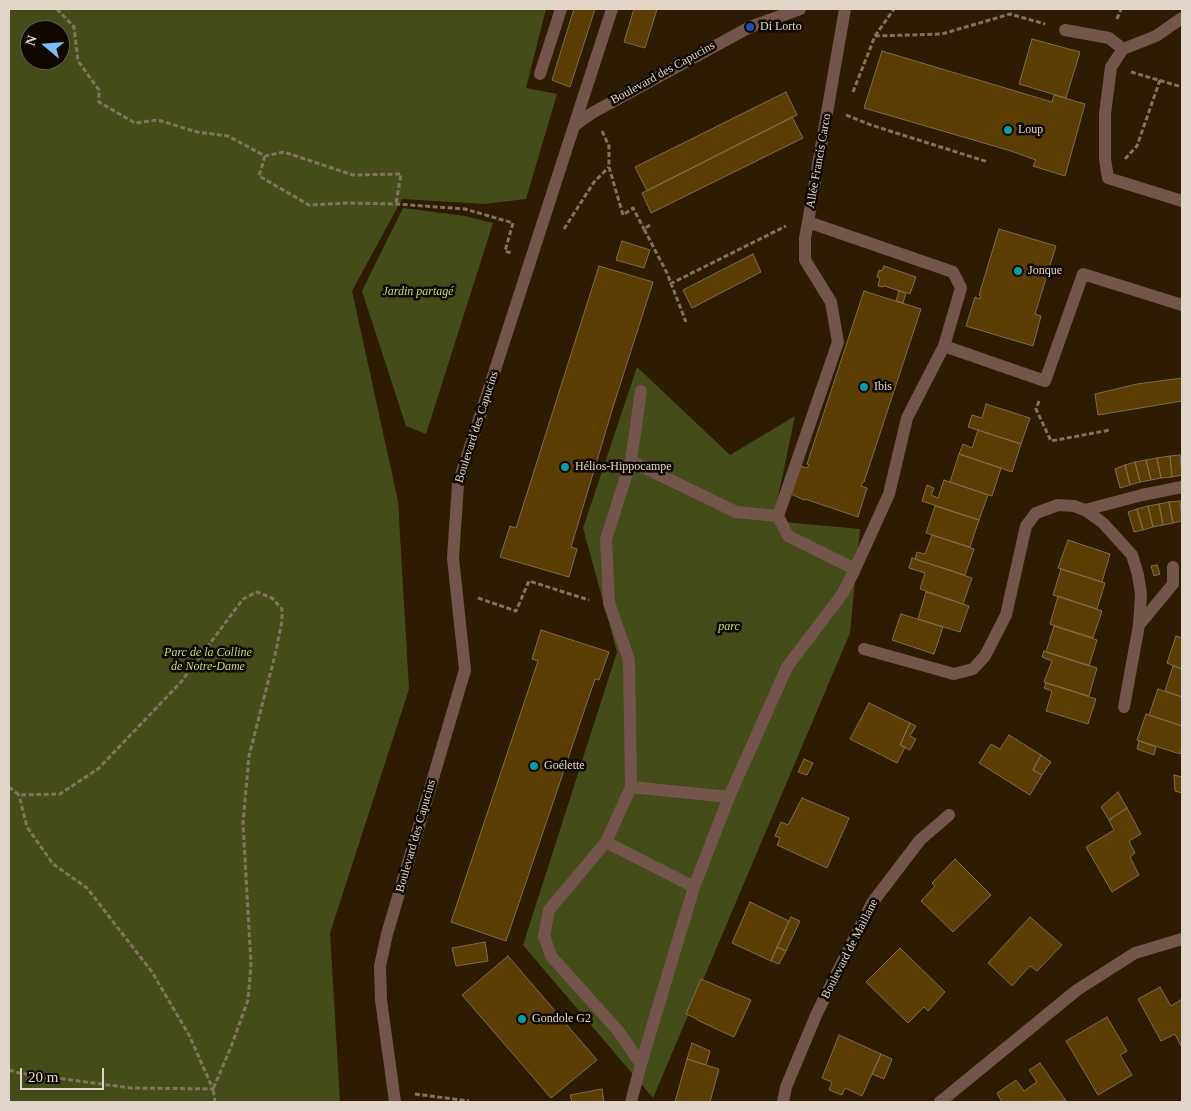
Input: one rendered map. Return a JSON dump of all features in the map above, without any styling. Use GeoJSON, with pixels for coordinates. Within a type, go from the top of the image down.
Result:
{"type":"FeatureCollection","features":[{"type":"Feature","properties":{"kind":"street"},"geometry":{"type":"LineString","coordinates":[[540,74],[561,9]]}},
{"type":"Feature","properties":{"kind":"street"},"geometry":{"type":"LineString","coordinates":[[574,126],[612,9]]}},
{"type":"Feature","properties":{"kind":"street","name":"Boulevard des Capucins"},"geometry":{"type":"LineString","coordinates":[[395,1102],[381,1000],[380,966],[387,934],[465,670],[453,558],[458,484],[574,126],[592,112],[750,26],[800,9]]}},
{"type":"Feature","properties":{"kind":"street","name":"Allée Francis Carco"},"geometry":{"type":"LineString","coordinates":[[845,9],[809,218],[953,272],[961,288],[944,346]]}},
{"type":"Feature","properties":{"kind":"street"},"geometry":{"type":"LineString","coordinates":[[1182,18],[1156,36],[1123,49],[1111,67],[1105,114],[1105,159],[1108,178],[1182,201]]}},
{"type":"Feature","properties":{"kind":"street"},"geometry":{"type":"LineString","coordinates":[[1065,30],[1109,38],[1123,49]]}},
{"type":"Feature","properties":{"kind":"street"},"geometry":{"type":"LineString","coordinates":[[809,218],[805,238],[805,260],[831,302],[838,342],[778,516],[788,536],[855,569]]}},
{"type":"Feature","properties":{"kind":"street"},"geometry":{"type":"LineString","coordinates":[[631,1102],[694,887],[729,798],[787,667],[843,593],[855,569],[889,494],[907,418],[944,346],[1045,381],[1083,274],[1182,305]]}},
{"type":"Feature","properties":{"kind":"street"},"geometry":{"type":"LineString","coordinates":[[641,391],[631,460],[606,539],[610,606],[629,660],[631,787],[606,842],[549,910],[544,936],[551,956],[619,1032],[641,1064]]}},
{"type":"Feature","properties":{"kind":"street"},"geometry":{"type":"LineString","coordinates":[[631,460],[736,512],[778,516]]}},
{"type":"Feature","properties":{"kind":"street"},"geometry":{"type":"LineString","coordinates":[[1085,510],[1182,487]]}},
{"type":"Feature","properties":{"kind":"street"},"geometry":{"type":"LineString","coordinates":[[864,649],[954,674],[973,669],[985,656],[1006,615],[1026,526],[1036,514],[1058,505],[1074,506],[1085,510],[1103,523],[1132,555],[1138,575],[1141,594],[1139,625],[1124,707]]}},
{"type":"Feature","properties":{"kind":"street"},"geometry":{"type":"LineString","coordinates":[[1139,625],[1173,584],[1173,567]]}},
{"type":"Feature","properties":{"kind":"street"},"geometry":{"type":"LineString","coordinates":[[631,787],[729,798]]}},
{"type":"Feature","properties":{"kind":"street","name":"Boulevard de Maillane"},"geometry":{"type":"LineString","coordinates":[[783,1102],[786,1087],[817,1013],[872,903],[920,840],[949,815]]}},
{"type":"Feature","properties":{"kind":"street"},"geometry":{"type":"LineString","coordinates":[[606,842],[694,887]]}},
{"type":"Feature","properties":{"kind":"street"},"geometry":{"type":"LineString","coordinates":[[940,1102],[1077,990],[1135,953],[1182,939]]}},
{"type":"Feature","properties":{"kind":"path"},"geometry":{"type":"LineString","coordinates":[[57,9],[74,26],[78,60],[99,90],[98,102],[135,124],[158,120],[197,132],[228,136],[265,156],[284,152],[353,175],[401,174],[396,204]]}},
{"type":"Feature","properties":{"kind":"path"},"geometry":{"type":"LineString","coordinates":[[851,97],[875,36],[894,9]]}},
{"type":"Feature","properties":{"kind":"path"},"geometry":{"type":"LineString","coordinates":[[875,36],[942,34],[1010,14],[1065,30]]}},
{"type":"Feature","properties":{"kind":"path"},"geometry":{"type":"LineString","coordinates":[[1111,67],[1182,88]]}},
{"type":"Feature","properties":{"kind":"path"},"geometry":{"type":"LineString","coordinates":[[1137,146],[1160,80]]}},
{"type":"Feature","properties":{"kind":"path"},"geometry":{"type":"LineString","coordinates":[[844,114],[871,126],[988,162]]}},
{"type":"Feature","properties":{"kind":"path"},"geometry":{"type":"LineString","coordinates":[[610,146],[609,167],[623,215],[633,208],[667,273],[686,322]]}},
{"type":"Feature","properties":{"kind":"path"},"geometry":{"type":"LineString","coordinates":[[265,156],[259,176],[309,206],[348,203],[465,209],[513,223],[505,251]]}},
{"type":"Feature","properties":{"kind":"path"},"geometry":{"type":"LineString","coordinates":[[670,284],[809,218]]}},
{"type":"Feature","properties":{"kind":"path"},"geometry":{"type":"LineString","coordinates":[[644,229],[650,224]]}},
{"type":"Feature","properties":{"kind":"path"},"geometry":{"type":"LineString","coordinates":[[1045,381],[1036,409],[1051,441],[1110,430]]}},
{"type":"Feature","properties":{"kind":"path"},"geometry":{"type":"LineString","coordinates":[[456,591],[516,611],[529,581],[610,606]]}},
{"type":"Feature","properties":{"kind":"path"},"geometry":{"type":"LineString","coordinates":[[9,787],[20,795],[60,794],[98,769],[181,682],[244,600],[257,592],[272,598],[282,609],[282,621],[275,655],[249,756],[243,823],[251,965],[248,1000],[213,1089]]}},
{"type":"Feature","properties":{"kind":"path"},"geometry":{"type":"LineString","coordinates":[[20,795],[27,827],[53,864],[86,888],[152,972],[189,1034],[213,1089],[215,1102]]}},
{"type":"Feature","properties":{"kind":"path"},"geometry":{"type":"LineString","coordinates":[[9,1070],[19,1073],[131,1088],[213,1089]]}},
{"type":"Feature","properties":{"kind":"path"},"geometry":{"type":"LineString","coordinates":[[436,1096],[469,1100]]}},
{"type":"Feature","properties":{"kind":"green space","name":"Parc de la Colline de Notre-Dame"},"geometry":{"type":"Polygon","coordinates":[[[9,9],[546,9],[526,88],[557,94],[526,199],[484,204],[402,199],[352,291],[398,501],[409,689],[330,933],[340,1102],[9,1102],[9,9]]]}},
{"type":"Feature","properties":{"kind":"green space","name":"Jardin partagé"},"geometry":{"type":"Polygon","coordinates":[[[403,208],[465,216],[493,223],[426,434],[406,426],[362,291],[403,208]]]}},
{"type":"Feature","properties":{"kind":"green space","name":"parc"},"geometry":{"type":"Polygon","coordinates":[[[637,367],[730,455],[795,416],[773,521],[860,529],[850,633],[653,1098],[523,945],[617,652],[583,528],[637,367]]]}},
{"type":"Feature","properties":{"kind":"building"},"geometry":{"type":"Polygon","coordinates":[[[574,9],[595,9],[570,87],[552,80],[574,9]]]}},
{"type":"Feature","properties":{"kind":"building"},"geometry":{"type":"Polygon","coordinates":[[[634,9],[657,9],[645,48],[624,42],[634,9]]]}},
{"type":"Feature","properties":{"kind":"building"},"geometry":{"type":"Polygon","coordinates":[[[1032,39],[1080,52],[1066,98],[1019,84],[1032,39]]]}},
{"type":"Feature","properties":{"kind":"building","name":"Loup"},"geometry":{"type":"Polygon","coordinates":[[[882,51],[1052,102],[1054,95],[1085,104],[1065,176],[1033,166],[1036,160],[1011,151],[864,108],[882,51]]]}},
{"type":"Feature","properties":{"kind":"building"},"geometry":{"type":"Polygon","coordinates":[[[786,92],[797,115],[647,191],[635,167],[786,92]]]}},
{"type":"Feature","properties":{"kind":"building"},"geometry":{"type":"Polygon","coordinates":[[[792,117],[803,138],[651,213],[642,193],[792,117]]]}},
{"type":"Feature","properties":{"kind":"building","name":"Jonque"},"geometry":{"type":"Polygon","coordinates":[[[999,229],[1056,246],[1035,314],[1041,316],[1033,346],[966,326],[975,297],[980,299],[981,296],[979,295],[999,229]]]}},
{"type":"Feature","properties":{"kind":"building"},"geometry":{"type":"Polygon","coordinates":[[[622,241],[650,250],[644,268],[616,260],[622,241]]]}},
{"type":"Feature","properties":{"kind":"building"},"geometry":{"type":"Polygon","coordinates":[[[753,254],[761,272],[692,308],[683,290],[753,254]]]}},
{"type":"Feature","properties":{"kind":"building","name":"Hélios-Hippocampe"},"geometry":{"type":"Polygon","coordinates":[[[599,266],[653,282],[571,547],[577,549],[569,577],[500,557],[510,526],[516,528],[599,266]]]}},
{"type":"Feature","properties":{"kind":"building"},"geometry":{"type":"Polygon","coordinates":[[[884,266],[916,277],[910,294],[878,286],[880,278],[877,277],[879,270],[882,271],[884,266]]]}},
{"type":"Feature","properties":{"kind":"building","name":"Ibis"},"geometry":{"type":"Polygon","coordinates":[[[864,291],[921,309],[864,482],[861,486],[867,488],[858,517],[791,494],[801,466],[807,468],[809,465],[807,464],[864,291]]]}},
{"type":"Feature","properties":{"kind":"building"},"geometry":{"type":"Polygon","coordinates":[[[899,291],[906,293],[903,303],[896,301],[899,291]]]}},
{"type":"Feature","properties":{"kind":"building"},"geometry":{"type":"Polygon","coordinates":[[[1182,378],[1182,401],[1098,415],[1095,394],[1137,384],[1182,378]]]}},
{"type":"Feature","properties":{"kind":"building"},"geometry":{"type":"Polygon","coordinates":[[[986,404],[1030,418],[1021,444],[968,427],[972,415],[982,418],[986,404]]]}},
{"type":"Feature","properties":{"kind":"building"},"geometry":{"type":"Polygon","coordinates":[[[978,430],[1021,444],[1012,472],[959,454],[963,444],[972,448],[978,430]]]}},
{"type":"Feature","properties":{"kind":"building"},"geometry":{"type":"Polygon","coordinates":[[[959,454],[1001,468],[992,496],[950,482],[959,454]]]}},
{"type":"Feature","properties":{"kind":"building"},"geometry":{"type":"Polygon","coordinates":[[[1180,455],[1182,475],[1172,477],[1170,456],[1180,455]]]}},
{"type":"Feature","properties":{"kind":"building"},"geometry":{"type":"Polygon","coordinates":[[[1170,456],[1172,477],[1161,478],[1157,458],[1170,456]]]}},
{"type":"Feature","properties":{"kind":"building"},"geometry":{"type":"Polygon","coordinates":[[[1157,458],[1161,478],[1151,480],[1146,460],[1157,458]]]}},
{"type":"Feature","properties":{"kind":"building"},"geometry":{"type":"Polygon","coordinates":[[[1146,460],[1151,480],[1140,482],[1135,462],[1146,460]]]}},
{"type":"Feature","properties":{"kind":"building"},"geometry":{"type":"Polygon","coordinates":[[[1135,462],[1140,482],[1130,485],[1125,465],[1135,462]]]}},
{"type":"Feature","properties":{"kind":"building"},"geometry":{"type":"Polygon","coordinates":[[[1125,465],[1130,485],[1120,488],[1115,469],[1125,465]]]}},
{"type":"Feature","properties":{"kind":"building"},"geometry":{"type":"Polygon","coordinates":[[[944,480],[988,495],[979,520],[922,501],[927,485],[934,488],[931,495],[938,498],[944,480]]]}},
{"type":"Feature","properties":{"kind":"building"},"geometry":{"type":"Polygon","coordinates":[[[1180,501],[1182,521],[1173,523],[1169,502],[1180,501]]]}},
{"type":"Feature","properties":{"kind":"building"},"geometry":{"type":"Polygon","coordinates":[[[1169,502],[1173,523],[1163,525],[1159,504],[1169,502]]]}},
{"type":"Feature","properties":{"kind":"building"},"geometry":{"type":"Polygon","coordinates":[[[1159,504],[1163,525],[1153,527],[1148,506],[1159,504]]]}},
{"type":"Feature","properties":{"kind":"building"},"geometry":{"type":"Polygon","coordinates":[[[935,506],[979,520],[970,547],[926,533],[935,506]]]}},
{"type":"Feature","properties":{"kind":"building"},"geometry":{"type":"Polygon","coordinates":[[[1148,506],[1153,527],[1143,530],[1137,509],[1148,506]]]}},
{"type":"Feature","properties":{"kind":"building"},"geometry":{"type":"Polygon","coordinates":[[[1137,509],[1143,530],[1134,532],[1128,512],[1137,509]]]}},
{"type":"Feature","properties":{"kind":"building"},"geometry":{"type":"Polygon","coordinates":[[[932,535],[974,549],[965,575],[915,559],[917,552],[925,554],[932,535]]]}},
{"type":"Feature","properties":{"kind":"building"},"geometry":{"type":"Polygon","coordinates":[[[1068,540],[1110,554],[1102,582],[1058,568],[1068,540]]]}},
{"type":"Feature","properties":{"kind":"building"},"geometry":{"type":"Polygon","coordinates":[[[912,558],[972,578],[963,604],[920,589],[925,573],[909,568],[912,558]]]}},
{"type":"Feature","properties":{"kind":"building"},"geometry":{"type":"Polygon","coordinates":[[[1157,565],[1160,574],[1154,576],[1151,566],[1157,565]]]}},
{"type":"Feature","properties":{"kind":"building"},"geometry":{"type":"Polygon","coordinates":[[[1061,569],[1105,583],[1097,609],[1053,595],[1061,569]]]}},
{"type":"Feature","properties":{"kind":"building"},"geometry":{"type":"Polygon","coordinates":[[[926,592],[969,606],[960,632],[918,619],[926,592]]]}},
{"type":"Feature","properties":{"kind":"building"},"geometry":{"type":"Polygon","coordinates":[[[1058,596],[1102,611],[1093,638],[1050,624],[1058,596]]]}},
{"type":"Feature","properties":{"kind":"building"},"geometry":{"type":"Polygon","coordinates":[[[901,614],[943,627],[934,654],[892,640],[901,614]]]}},
{"type":"Feature","properties":{"kind":"building"},"geometry":{"type":"Polygon","coordinates":[[[1054,626],[1097,640],[1089,666],[1046,652],[1054,626]]]}},
{"type":"Feature","properties":{"kind":"building","name":"Goélette"},"geometry":{"type":"Polygon","coordinates":[[[541,630],[609,652],[599,680],[595,679],[506,941],[451,922],[538,661],[532,659],[541,630]]]}},
{"type":"Feature","properties":{"kind":"building"},"geometry":{"type":"Polygon","coordinates":[[[1176,636],[1182,638],[1182,669],[1167,663],[1176,636]]]}},
{"type":"Feature","properties":{"kind":"building"},"geometry":{"type":"Polygon","coordinates":[[[1044,651],[1097,668],[1089,696],[1044,682],[1052,661],[1042,657],[1044,651]]]}},
{"type":"Feature","properties":{"kind":"building"},"geometry":{"type":"Polygon","coordinates":[[[1173,666],[1182,669],[1182,697],[1165,691],[1173,666]]]}},
{"type":"Feature","properties":{"kind":"building"},"geometry":{"type":"Polygon","coordinates":[[[1046,683],[1096,699],[1088,724],[1046,711],[1052,691],[1044,688],[1046,683]]]}},
{"type":"Feature","properties":{"kind":"building"},"geometry":{"type":"Polygon","coordinates":[[[1158,689],[1182,697],[1182,726],[1149,715],[1158,689]]]}},
{"type":"Feature","properties":{"kind":"building"},"geometry":{"type":"Polygon","coordinates":[[[869,703],[910,723],[900,745],[905,747],[897,763],[850,739],[869,703]]]}},
{"type":"Feature","properties":{"kind":"building"},"geometry":{"type":"Polygon","coordinates":[[[1146,714],[1182,726],[1182,748],[1180,754],[1137,740],[1146,714]]]}},
{"type":"Feature","properties":{"kind":"building"},"geometry":{"type":"Polygon","coordinates":[[[910,723],[916,726],[910,736],[916,739],[910,750],[900,745],[910,723]]]}},
{"type":"Feature","properties":{"kind":"building"},"geometry":{"type":"Polygon","coordinates":[[[1009,735],[1041,755],[1033,770],[1042,775],[1030,795],[979,763],[991,744],[1000,749],[1009,735]]]}},
{"type":"Feature","properties":{"kind":"building"},"geometry":{"type":"Polygon","coordinates":[[[1139,741],[1156,747],[1154,755],[1137,749],[1139,741]]]}},
{"type":"Feature","properties":{"kind":"building"},"geometry":{"type":"Polygon","coordinates":[[[1041,755],[1051,762],[1042,775],[1033,770],[1041,755]]]}},
{"type":"Feature","properties":{"kind":"building"},"geometry":{"type":"Polygon","coordinates":[[[804,759],[813,763],[807,775],[798,772],[804,759]]]}},
{"type":"Feature","properties":{"kind":"building"},"geometry":{"type":"Polygon","coordinates":[[[1174,775],[1182,777],[1182,793],[1175,791],[1174,775]]]}},
{"type":"Feature","properties":{"kind":"building"},"geometry":{"type":"Polygon","coordinates":[[[1118,792],[1127,808],[1109,820],[1101,807],[1118,792]]]}},
{"type":"Feature","properties":{"kind":"building"},"geometry":{"type":"Polygon","coordinates":[[[802,798],[849,818],[827,868],[777,845],[780,838],[775,836],[781,822],[788,825],[802,798]]]}},
{"type":"Feature","properties":{"kind":"building"},"geometry":{"type":"Polygon","coordinates":[[[1127,808],[1141,834],[1129,841],[1135,853],[1130,857],[1139,875],[1112,892],[1086,847],[1114,830],[1109,820],[1127,808]]]}},
{"type":"Feature","properties":{"kind":"building"},"geometry":{"type":"Polygon","coordinates":[[[955,859],[991,895],[953,932],[921,901],[935,886],[932,883],[955,859]]]}},
{"type":"Feature","properties":{"kind":"building"},"geometry":{"type":"Polygon","coordinates":[[[750,902],[789,921],[771,961],[732,943],[750,902]]]}},
{"type":"Feature","properties":{"kind":"building"},"geometry":{"type":"Polygon","coordinates":[[[791,917],[800,921],[786,951],[777,947],[791,917]]]}},
{"type":"Feature","properties":{"kind":"building"},"geometry":{"type":"Polygon","coordinates":[[[1030,917],[1062,945],[1037,971],[1030,966],[1012,986],[988,963],[1030,917]]]}},
{"type":"Feature","properties":{"kind":"building"},"geometry":{"type":"Polygon","coordinates":[[[485,942],[488,961],[456,966],[452,948],[485,942]]]}},
{"type":"Feature","properties":{"kind":"building"},"geometry":{"type":"Polygon","coordinates":[[[777,947],[786,951],[779,964],[771,961],[777,947]]]}},
{"type":"Feature","properties":{"kind":"building"},"geometry":{"type":"Polygon","coordinates":[[[900,948],[945,992],[928,1011],[924,1007],[908,1023],[866,982],[900,948]]]}},
{"type":"Feature","properties":{"kind":"building","name":"Gondole G2"},"geometry":{"type":"Polygon","coordinates":[[[508,956],[597,1060],[551,1098],[462,995],[508,956]]]}},
{"type":"Feature","properties":{"kind":"building"},"geometry":{"type":"Polygon","coordinates":[[[701,979],[751,1000],[734,1037],[686,1014],[701,979]]]}},
{"type":"Feature","properties":{"kind":"building"},"geometry":{"type":"Polygon","coordinates":[[[1160,987],[1171,1006],[1182,999],[1182,1048],[1175,1034],[1161,1041],[1138,999],[1160,987]]]}},
{"type":"Feature","properties":{"kind":"building"},"geometry":{"type":"Polygon","coordinates":[[[1107,1017],[1127,1051],[1120,1055],[1132,1075],[1098,1095],[1066,1041],[1107,1017]]]}},
{"type":"Feature","properties":{"kind":"building"},"geometry":{"type":"Polygon","coordinates":[[[839,1035],[881,1054],[862,1096],[845,1088],[842,1095],[829,1090],[832,1082],[822,1078],[839,1035]]]}},
{"type":"Feature","properties":{"kind":"building"},"geometry":{"type":"Polygon","coordinates":[[[692,1043],[710,1051],[706,1065],[687,1059],[692,1043]]]}},
{"type":"Feature","properties":{"kind":"building"},"geometry":{"type":"Polygon","coordinates":[[[881,1054],[892,1059],[884,1079],[872,1074],[881,1054]]]}},
{"type":"Feature","properties":{"kind":"building"},"geometry":{"type":"Polygon","coordinates":[[[687,1059],[719,1069],[710,1102],[675,1102],[687,1059]]]}},
{"type":"Feature","properties":{"kind":"building"},"geometry":{"type":"Polygon","coordinates":[[[1040,1063],[1066,1101],[1002,1102],[997,1093],[1016,1080],[1024,1091],[1037,1082],[1029,1070],[1040,1063]]]}},
{"type":"Feature","properties":{"kind":"building"},"geometry":{"type":"Polygon","coordinates":[[[602,1089],[604,1102],[572,1102],[570,1095],[602,1089]]]}},
{"type":"Feature","properties":{"kind":"place","name":"Di Lorto"},"geometry":{"type":"Point","coordinates":[750,27]}},
{"type":"Feature","properties":{"kind":"place","name":"Loup"},"geometry":{"type":"Point","coordinates":[1008,130]}},
{"type":"Feature","properties":{"kind":"place","name":"Jonque"},"geometry":{"type":"Point","coordinates":[1018,271]}},
{"type":"Feature","properties":{"kind":"place","name":"Ibis"},"geometry":{"type":"Point","coordinates":[864,387]}},
{"type":"Feature","properties":{"kind":"place","name":"Hélios-Hippocampe"},"geometry":{"type":"Point","coordinates":[565,467]}},
{"type":"Feature","properties":{"kind":"place","name":"Goélette"},"geometry":{"type":"Point","coordinates":[534,766]}},
{"type":"Feature","properties":{"kind":"place","name":"Gondole G2"},"geometry":{"type":"Point","coordinates":[522,1019]}}]}
